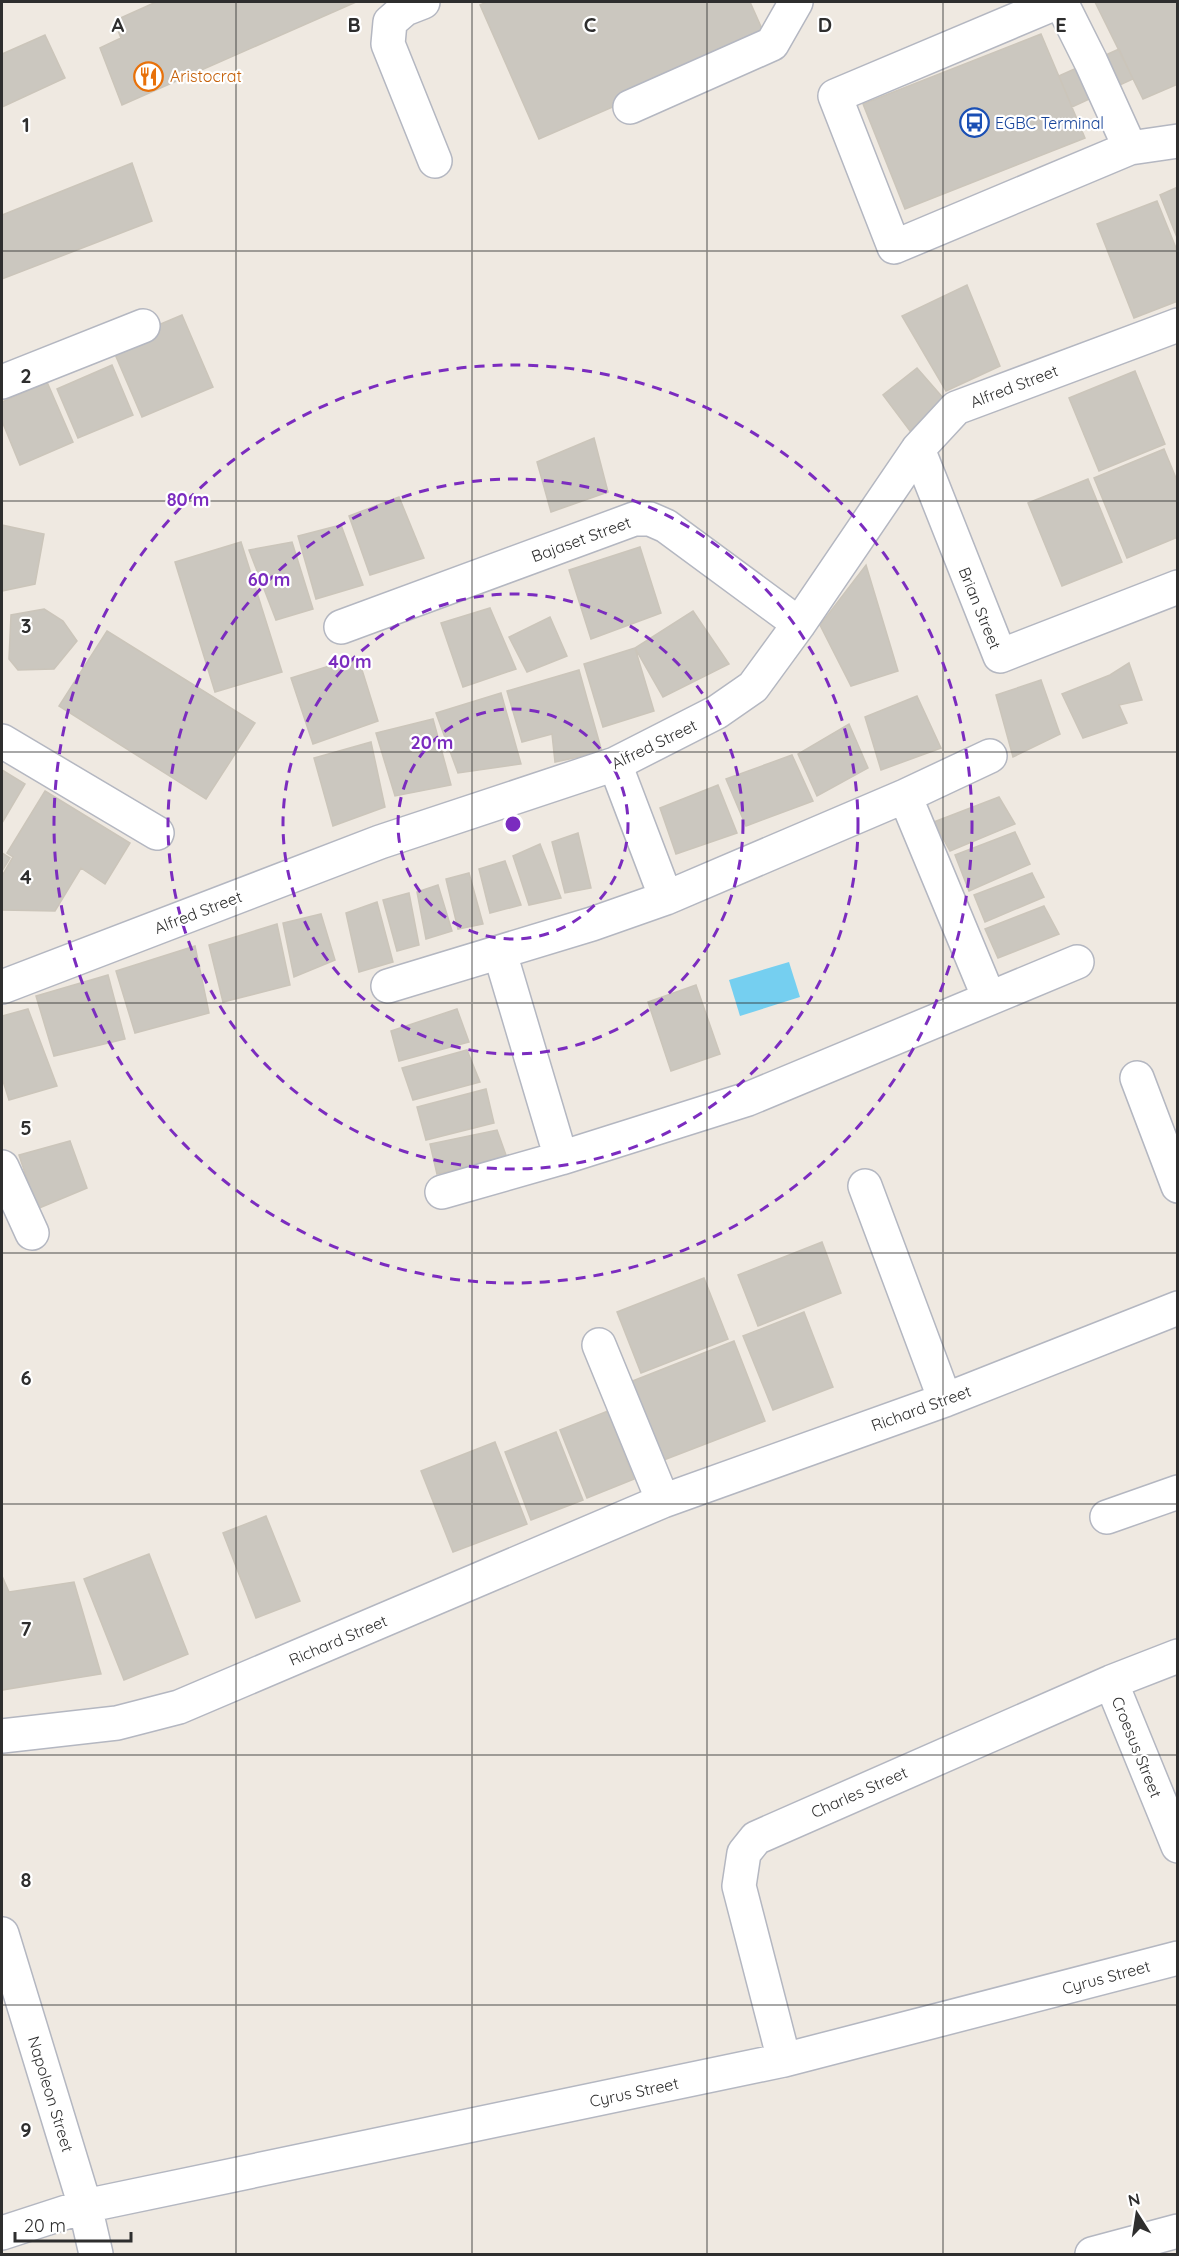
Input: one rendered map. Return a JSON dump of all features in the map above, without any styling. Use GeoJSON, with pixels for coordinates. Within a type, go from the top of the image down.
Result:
{"type":"FeatureCollection","features":[{"type":"Feature","properties":{"kind":"street"},"geometry":{"type":"LineString","coordinates":[[423,2],[405,9],[390,22],[388,44],[435,162]]}},
{"type":"Feature","properties":{"kind":"street"},"geometry":{"type":"LineString","coordinates":[[630,107],[772,44],[796,2]]}},
{"type":"Feature","properties":{"kind":"street"},"geometry":{"type":"LineString","coordinates":[[1130,148],[1091,62],[1059,2],[835,96],[894,247],[1130,148],[1178,141]]}},
{"type":"Feature","properties":{"kind":"street","name":"Alfred Street"},"geometry":{"type":"LineString","coordinates":[[2,987],[380,842],[615,764],[717,712],[753,687],[799,624],[918,449],[956,408],[1178,325]]}},
{"type":"Feature","properties":{"kind":"street"},"geometry":{"type":"LineString","coordinates":[[2,382],[143,326]]}},
{"type":"Feature","properties":{"kind":"street","name":"Brian Street"},"geometry":{"type":"LineString","coordinates":[[918,449],[999,656],[1178,588]]}},
{"type":"Feature","properties":{"kind":"street","name":"Bajaset Street"},"geometry":{"type":"LineString","coordinates":[[340,627],[634,519],[650,519],[666,526],[799,624]]}},
{"type":"Feature","properties":{"kind":"street"},"geometry":{"type":"LineString","coordinates":[[2,741],[157,833]]}},
{"type":"Feature","properties":{"kind":"street"},"geometry":{"type":"LineString","coordinates":[[388,986],[666,898],[905,796],[990,756]]}},
{"type":"Feature","properties":{"kind":"street"},"geometry":{"type":"LineString","coordinates":[[615,764],[666,898]]}},
{"type":"Feature","properties":{"kind":"street"},"geometry":{"type":"LineString","coordinates":[[905,796],[989,998]]}},
{"type":"Feature","properties":{"kind":"street"},"geometry":{"type":"LineString","coordinates":[[500,952],[561,1158]]}},
{"type":"Feature","properties":{"kind":"street"},"geometry":{"type":"LineString","coordinates":[[442,1192],[561,1158],[748,1099],[1077,962]]}},
{"type":"Feature","properties":{"kind":"street"},"geometry":{"type":"LineString","coordinates":[[1137,1078],[1178,1186]]}},
{"type":"Feature","properties":{"kind":"street"},"geometry":{"type":"LineString","coordinates":[[2,1167],[32,1233]]}},
{"type":"Feature","properties":{"kind":"street"},"geometry":{"type":"LineString","coordinates":[[865,1186],[945,1400]]}},
{"type":"Feature","properties":{"kind":"street","name":"Richard Street"},"geometry":{"type":"LineString","coordinates":[[2,1736],[117,1723],[179,1707],[663,1501],[945,1400],[1178,1308]]}},
{"type":"Feature","properties":{"kind":"street"},"geometry":{"type":"LineString","coordinates":[[599,1345],[663,1501]]}},
{"type":"Feature","properties":{"kind":"street"},"geometry":{"type":"LineString","coordinates":[[1107,1517],[1178,1492]]}},
{"type":"Feature","properties":{"kind":"street","name":"Charles Street"},"geometry":{"type":"LineString","coordinates":[[784,2060],[739,1886],[744,1853],[756,1838],[1111,1682],[1178,1656]]}},
{"type":"Feature","properties":{"kind":"street","name":"Croesus Street"},"geometry":{"type":"LineString","coordinates":[[1111,1682],[1168,1794],[1178,1846]]}},
{"type":"Feature","properties":{"kind":"street","name":"Napoleon Street"},"geometry":{"type":"LineString","coordinates":[[2,1934],[85,2206],[96,2254]]}},
{"type":"Feature","properties":{"kind":"street","name":"Cyrus Street"},"geometry":{"type":"LineString","coordinates":[[2,2233],[85,2206],[784,2060],[1178,1958]]}},
{"type":"Feature","properties":{"kind":"street"},"geometry":{"type":"LineString","coordinates":[[1092,2254],[1178,2231]]}},
{"type":"Feature","properties":{"kind":"water"},"geometry":{"type":"Polygon","coordinates":[[[789,962],[800,997],[740,1016],[729,980],[789,962]]]}},
{"type":"Feature","properties":{"kind":"building","name":"Aristocrat"},"geometry":{"type":"Polygon","coordinates":[[[156,2],[356,2],[122,105],[100,48],[121,38],[114,21],[156,2]]]}},
{"type":"Feature","properties":{"kind":"building"},"geometry":{"type":"Polygon","coordinates":[[[487,2],[750,2],[767,40],[539,139],[480,5],[487,2]]]}},
{"type":"Feature","properties":{"kind":"building"},"geometry":{"type":"Polygon","coordinates":[[[1095,2],[1178,2],[1178,84],[1143,99],[1095,2]]]}},
{"type":"Feature","properties":{"kind":"building","name":"EGBC Terminal"},"geometry":{"type":"Polygon","coordinates":[[[1041,34],[1085,138],[905,209],[863,104],[1041,34]]]}},
{"type":"Feature","properties":{"kind":"building"},"geometry":{"type":"Polygon","coordinates":[[[45,35],[65,78],[2,107],[2,54],[45,35]]]}},
{"type":"Feature","properties":{"kind":"building"},"geometry":{"type":"Polygon","coordinates":[[[1119,49],[1133,79],[1072,107],[1059,76],[1119,49]]]}},
{"type":"Feature","properties":{"kind":"building"},"geometry":{"type":"Polygon","coordinates":[[[132,163],[152,221],[2,279],[2,215],[132,163]]]}},
{"type":"Feature","properties":{"kind":"building"},"geometry":{"type":"Polygon","coordinates":[[[1178,187],[1178,240],[1160,195],[1178,187]]]}},
{"type":"Feature","properties":{"kind":"building"},"geometry":{"type":"Polygon","coordinates":[[[1157,201],[1178,253],[1178,301],[1134,318],[1097,224],[1157,201]]]}},
{"type":"Feature","properties":{"kind":"building"},"geometry":{"type":"Polygon","coordinates":[[[967,285],[1000,366],[946,391],[902,316],[967,285]]]}},
{"type":"Feature","properties":{"kind":"building"},"geometry":{"type":"Polygon","coordinates":[[[182,315],[213,387],[142,417],[111,345],[182,315]]]}},
{"type":"Feature","properties":{"kind":"building"},"geometry":{"type":"Polygon","coordinates":[[[112,365],[133,415],[78,438],[57,389],[112,365]]]}},
{"type":"Feature","properties":{"kind":"building"},"geometry":{"type":"Polygon","coordinates":[[[917,368],[944,399],[910,431],[883,395],[917,368]]]}},
{"type":"Feature","properties":{"kind":"building"},"geometry":{"type":"Polygon","coordinates":[[[1135,371],[1165,444],[1099,471],[1069,398],[1135,371]]]}},
{"type":"Feature","properties":{"kind":"building"},"geometry":{"type":"Polygon","coordinates":[[[47,382],[73,442],[20,465],[2,421],[2,402],[47,382]]]}},
{"type":"Feature","properties":{"kind":"building"},"geometry":{"type":"Polygon","coordinates":[[[594,438],[608,492],[551,512],[537,462],[594,438]]]}},
{"type":"Feature","properties":{"kind":"building"},"geometry":{"type":"Polygon","coordinates":[[[1164,449],[1178,483],[1178,537],[1127,558],[1094,478],[1164,449]]]}},
{"type":"Feature","properties":{"kind":"building"},"geometry":{"type":"Polygon","coordinates":[[[1088,479],[1122,562],[1062,586],[1028,503],[1088,479]]]}},
{"type":"Feature","properties":{"kind":"building"},"geometry":{"type":"Polygon","coordinates":[[[399,497],[424,558],[370,575],[349,516],[399,497]]]}},
{"type":"Feature","properties":{"kind":"building"},"geometry":{"type":"Polygon","coordinates":[[[2,525],[44,534],[35,584],[2,591],[2,525]]]}},
{"type":"Feature","properties":{"kind":"building"},"geometry":{"type":"Polygon","coordinates":[[[341,525],[363,585],[316,599],[298,536],[341,525]]]}},
{"type":"Feature","properties":{"kind":"building"},"geometry":{"type":"Polygon","coordinates":[[[241,542],[282,672],[215,692],[175,562],[241,542]]]}},
{"type":"Feature","properties":{"kind":"building"},"geometry":{"type":"Polygon","coordinates":[[[292,542],[313,609],[276,620],[249,550],[292,542]]]}},
{"type":"Feature","properties":{"kind":"building"},"geometry":{"type":"Polygon","coordinates":[[[640,547],[661,613],[591,639],[569,570],[640,547]]]}},
{"type":"Feature","properties":{"kind":"building"},"geometry":{"type":"Polygon","coordinates":[[[866,565],[898,671],[851,686],[820,625],[866,565]]]}},
{"type":"Feature","properties":{"kind":"building"},"geometry":{"type":"Polygon","coordinates":[[[490,608],[516,669],[463,687],[441,623],[490,608]]]}},
{"type":"Feature","properties":{"kind":"building"},"geometry":{"type":"Polygon","coordinates":[[[44,609],[63,621],[77,641],[54,669],[18,670],[9,659],[11,615],[44,609]]]}},
{"type":"Feature","properties":{"kind":"building"},"geometry":{"type":"Polygon","coordinates":[[[693,611],[729,664],[663,697],[635,648],[693,611]]]}},
{"type":"Feature","properties":{"kind":"building"},"geometry":{"type":"Polygon","coordinates":[[[550,617],[567,656],[527,672],[509,637],[550,617]]]}},
{"type":"Feature","properties":{"kind":"building"},"geometry":{"type":"Polygon","coordinates":[[[107,631],[255,723],[206,799],[59,706],[107,631]]]}},
{"type":"Feature","properties":{"kind":"building"},"geometry":{"type":"Polygon","coordinates":[[[635,648],[654,711],[603,727],[584,664],[635,648]]]}},
{"type":"Feature","properties":{"kind":"building"},"geometry":{"type":"Polygon","coordinates":[[[358,657],[378,721],[313,744],[291,678],[358,657]]]}},
{"type":"Feature","properties":{"kind":"building"},"geometry":{"type":"Polygon","coordinates":[[[1129,663],[1142,700],[1119,705],[1127,723],[1083,738],[1062,694],[1110,675],[1129,663]]]}},
{"type":"Feature","properties":{"kind":"building"},"geometry":{"type":"Polygon","coordinates":[[[579,670],[602,752],[555,762],[552,734],[522,742],[507,691],[579,670]]]}},
{"type":"Feature","properties":{"kind":"building"},"geometry":{"type":"Polygon","coordinates":[[[1041,680],[1060,734],[1013,757],[996,695],[1041,680]]]}},
{"type":"Feature","properties":{"kind":"building"},"geometry":{"type":"Polygon","coordinates":[[[501,693],[521,764],[458,773],[436,713],[501,693]]]}},
{"type":"Feature","properties":{"kind":"building"},"geometry":{"type":"Polygon","coordinates":[[[917,696],[941,748],[881,770],[865,717],[917,696]]]}},
{"type":"Feature","properties":{"kind":"building"},"geometry":{"type":"Polygon","coordinates":[[[433,719],[451,785],[395,796],[376,733],[433,719]]]}},
{"type":"Feature","properties":{"kind":"building"},"geometry":{"type":"Polygon","coordinates":[[[849,724],[868,768],[817,796],[798,754],[849,724]]]}},
{"type":"Feature","properties":{"kind":"building"},"geometry":{"type":"Polygon","coordinates":[[[371,742],[385,807],[333,826],[314,758],[371,742]]]}},
{"type":"Feature","properties":{"kind":"building"},"geometry":{"type":"Polygon","coordinates":[[[792,755],[813,801],[746,826],[726,779],[792,755]]]}},
{"type":"Feature","properties":{"kind":"building"},"geometry":{"type":"Polygon","coordinates":[[[2,770],[25,784],[2,823],[2,770]]]}},
{"type":"Feature","properties":{"kind":"building"},"geometry":{"type":"Polygon","coordinates":[[[718,785],[737,833],[676,854],[660,808],[718,785]]]}},
{"type":"Feature","properties":{"kind":"building"},"geometry":{"type":"Polygon","coordinates":[[[45,791],[130,843],[105,884],[81,868],[55,911],[2,910],[2,876],[13,857],[7,853],[45,791]]]}},
{"type":"Feature","properties":{"kind":"building"},"geometry":{"type":"Polygon","coordinates":[[[999,797],[1015,824],[950,851],[934,822],[999,797]]]}},
{"type":"Feature","properties":{"kind":"building"},"geometry":{"type":"Polygon","coordinates":[[[1015,832],[1030,864],[969,891],[955,855],[1015,832]]]}},
{"type":"Feature","properties":{"kind":"building"},"geometry":{"type":"Polygon","coordinates":[[[578,833],[591,888],[565,893],[552,842],[578,833]]]}},
{"type":"Feature","properties":{"kind":"building"},"geometry":{"type":"Polygon","coordinates":[[[540,844],[561,898],[529,905],[513,856],[540,844]]]}},
{"type":"Feature","properties":{"kind":"building"},"geometry":{"type":"Polygon","coordinates":[[[2,853],[10,858],[2,871],[2,853]]]}},
{"type":"Feature","properties":{"kind":"building"},"geometry":{"type":"Polygon","coordinates":[[[505,861],[521,905],[490,913],[479,869],[505,861]]]}},
{"type":"Feature","properties":{"kind":"building"},"geometry":{"type":"Polygon","coordinates":[[[469,873],[483,924],[458,929],[446,879],[469,873]]]}},
{"type":"Feature","properties":{"kind":"building"},"geometry":{"type":"Polygon","coordinates":[[[1032,873],[1044,897],[985,922],[974,895],[1032,873]]]}},
{"type":"Feature","properties":{"kind":"building"},"geometry":{"type":"Polygon","coordinates":[[[438,885],[452,931],[426,939],[417,892],[438,885]]]}},
{"type":"Feature","properties":{"kind":"building"},"geometry":{"type":"Polygon","coordinates":[[[409,893],[419,945],[397,951],[383,900],[409,893]]]}},
{"type":"Feature","properties":{"kind":"building"},"geometry":{"type":"Polygon","coordinates":[[[377,902],[393,962],[359,972],[346,913],[377,902]]]}},
{"type":"Feature","properties":{"kind":"building"},"geometry":{"type":"Polygon","coordinates":[[[1044,906],[1059,934],[998,958],[985,929],[1044,906]]]}},
{"type":"Feature","properties":{"kind":"building"},"geometry":{"type":"Polygon","coordinates":[[[321,914],[335,960],[294,977],[283,923],[321,914]]]}},
{"type":"Feature","properties":{"kind":"building"},"geometry":{"type":"Polygon","coordinates":[[[277,924],[290,985],[223,1002],[209,945],[277,924]]]}},
{"type":"Feature","properties":{"kind":"building"},"geometry":{"type":"Polygon","coordinates":[[[195,946],[209,1013],[135,1033],[116,971],[195,946]]]}},
{"type":"Feature","properties":{"kind":"building"},"geometry":{"type":"Polygon","coordinates":[[[108,975],[125,1039],[54,1056],[36,996],[108,975]]]}},
{"type":"Feature","properties":{"kind":"building"},"geometry":{"type":"Polygon","coordinates":[[[696,985],[720,1054],[671,1071],[648,1002],[696,985]]]}},
{"type":"Feature","properties":{"kind":"building"},"geometry":{"type":"Polygon","coordinates":[[[28,1009],[57,1086],[9,1100],[2,1078],[2,1016],[28,1009]]]}},
{"type":"Feature","properties":{"kind":"building"},"geometry":{"type":"Polygon","coordinates":[[[457,1009],[469,1042],[399,1061],[391,1031],[457,1009]]]}},
{"type":"Feature","properties":{"kind":"building"},"geometry":{"type":"Polygon","coordinates":[[[467,1050],[480,1082],[413,1100],[402,1068],[467,1050]]]}},
{"type":"Feature","properties":{"kind":"building"},"geometry":{"type":"Polygon","coordinates":[[[486,1089],[494,1123],[426,1140],[417,1107],[486,1089]]]}},
{"type":"Feature","properties":{"kind":"building"},"geometry":{"type":"Polygon","coordinates":[[[497,1130],[507,1158],[437,1174],[430,1144],[497,1130]]]}},
{"type":"Feature","properties":{"kind":"building"},"geometry":{"type":"Polygon","coordinates":[[[70,1141],[87,1188],[37,1209],[19,1155],[70,1141]]]}},
{"type":"Feature","properties":{"kind":"building"},"geometry":{"type":"Polygon","coordinates":[[[822,1242],[841,1293],[758,1326],[738,1275],[822,1242]]]}},
{"type":"Feature","properties":{"kind":"building"},"geometry":{"type":"Polygon","coordinates":[[[704,1278],[728,1339],[641,1373],[617,1312],[704,1278]]]}},
{"type":"Feature","properties":{"kind":"building"},"geometry":{"type":"Polygon","coordinates":[[[804,1312],[833,1387],[773,1410],[743,1336],[804,1312]]]}},
{"type":"Feature","properties":{"kind":"building"},"geometry":{"type":"Polygon","coordinates":[[[734,1341],[765,1421],[656,1463],[625,1384],[734,1341]]]}},
{"type":"Feature","properties":{"kind":"building"},"geometry":{"type":"Polygon","coordinates":[[[608,1411],[634,1479],[587,1498],[560,1430],[608,1411]]]}},
{"type":"Feature","properties":{"kind":"building"},"geometry":{"type":"Polygon","coordinates":[[[556,1432],[583,1500],[531,1520],[505,1452],[556,1432]]]}},
{"type":"Feature","properties":{"kind":"building"},"geometry":{"type":"Polygon","coordinates":[[[495,1442],[527,1524],[453,1552],[421,1471],[495,1442]]]}},
{"type":"Feature","properties":{"kind":"building"},"geometry":{"type":"Polygon","coordinates":[[[266,1516],[300,1601],[256,1618],[223,1533],[266,1516]]]}},
{"type":"Feature","properties":{"kind":"building"},"geometry":{"type":"Polygon","coordinates":[[[149,1554],[188,1654],[124,1680],[84,1579],[149,1554]]]}},
{"type":"Feature","properties":{"kind":"building"},"geometry":{"type":"Polygon","coordinates":[[[2,1576],[9,1592],[74,1582],[101,1674],[2,1690],[2,1576]]]}},
{"type":"Feature","properties":{"kind":"place","name":"Aristocrat"},"geometry":{"type":"Point","coordinates":[149,76]}},
{"type":"Feature","properties":{"kind":"place","name":"EGBC Terminal"},"geometry":{"type":"Point","coordinates":[974,123]}}]}
